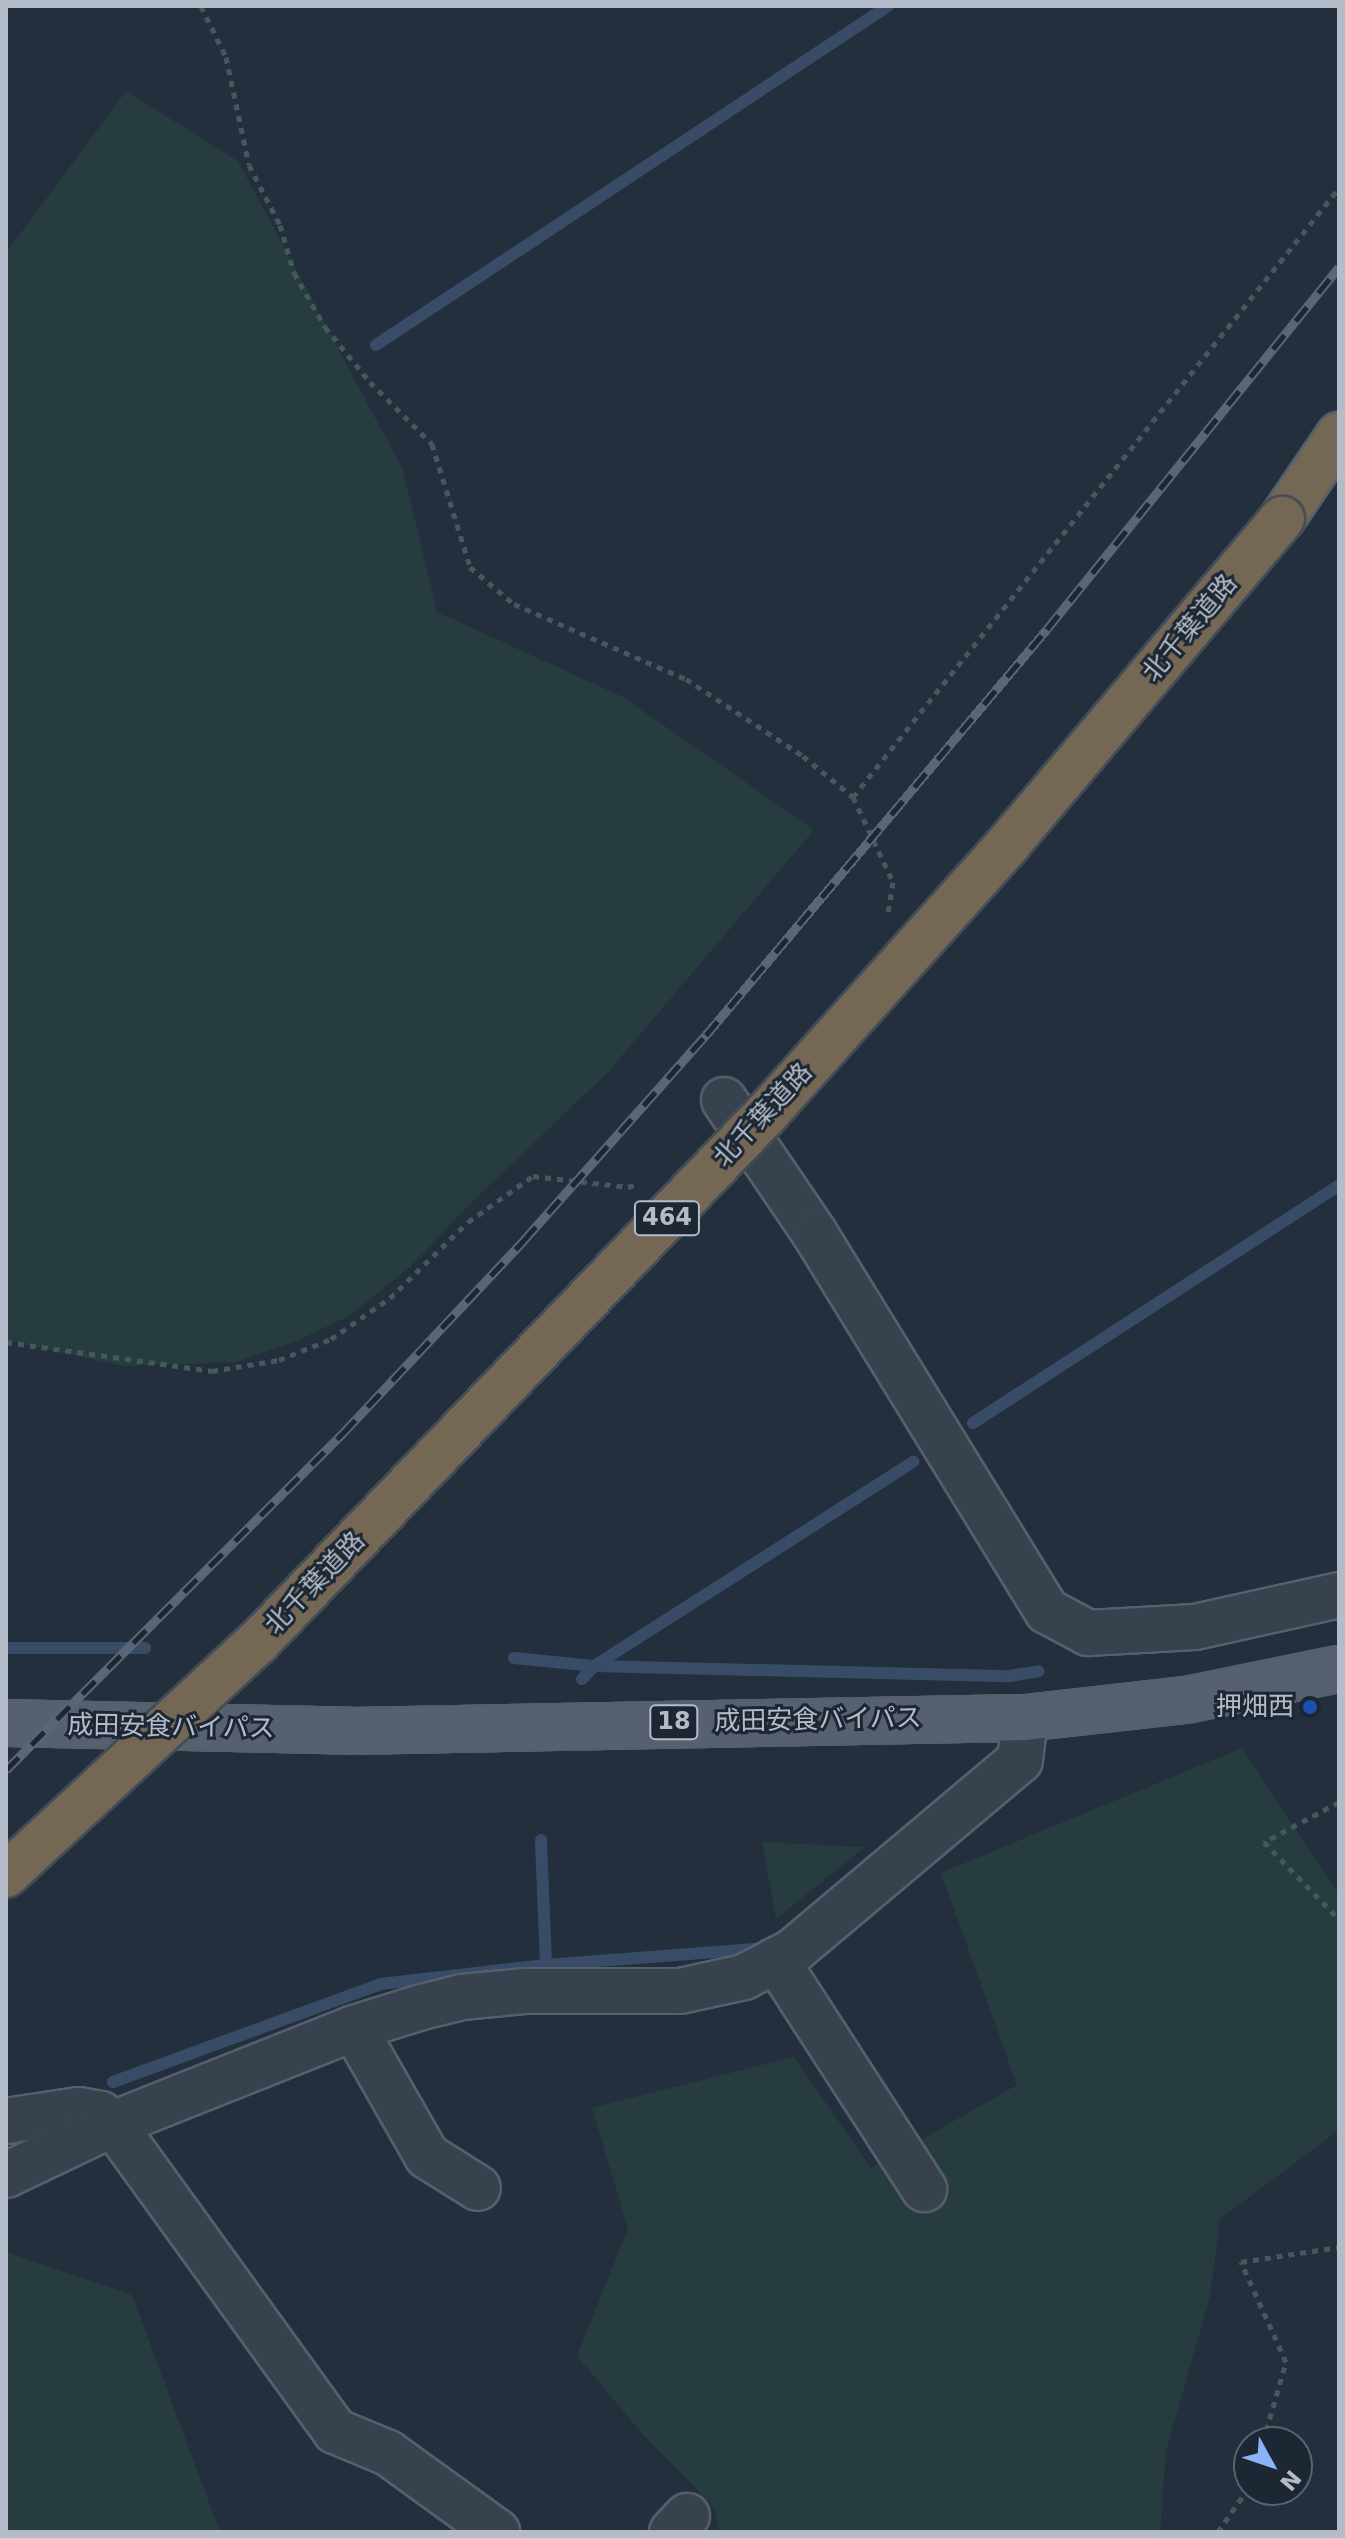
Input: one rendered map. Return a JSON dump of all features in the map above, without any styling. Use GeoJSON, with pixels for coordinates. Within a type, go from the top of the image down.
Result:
{"type":"FeatureCollection","features":[{"type":"Feature","properties":{"kind":"highway"},"geometry":{"type":"LineString","coordinates":[[1282,519],[1339,435]]}},
{"type":"Feature","properties":{"kind":"highway","name":"北千葉道路"},"geometry":{"type":"LineString","coordinates":[[6,1875],[258,1642],[767,1113],[1009,843],[1339,449]]}},
{"type":"Feature","properties":{"kind":"main road","name":"成田安食バイパス"},"geometry":{"type":"LineString","coordinates":[[6,1723],[352,1731],[1025,1718],[1186,1700],[1339,1669]]}},
{"type":"Feature","properties":{"kind":"street"},"geometry":{"type":"LineString","coordinates":[[724,1100],[815,1234],[1047,1611],[1088,1633],[1195,1627],[1339,1595]]}},
{"type":"Feature","properties":{"kind":"street"},"geometry":{"type":"LineString","coordinates":[[6,2175],[113,2124],[354,2028],[462,1997],[524,1991],[680,1991],[744,1977],[792,1952],[1020,1760],[1025,1718]]}},
{"type":"Feature","properties":{"kind":"street"},"geometry":{"type":"LineString","coordinates":[[776,1960],[924,2189]]}},
{"type":"Feature","properties":{"kind":"street"},"geometry":{"type":"LineString","coordinates":[[354,2028],[427,2156],[478,2188]]}},
{"type":"Feature","properties":{"kind":"street"},"geometry":{"type":"LineString","coordinates":[[6,2121],[78,2110],[101,2114],[113,2124],[335,2431],[388,2453],[497,2532]]}},
{"type":"Feature","properties":{"kind":"path"},"geometry":{"type":"LineString","coordinates":[[201,6],[226,57],[249,165],[280,225],[294,273],[325,327],[370,382],[432,444],[470,567],[514,604],[686,679],[803,756],[853,797],[893,882],[888,915],[877,926]]}},
{"type":"Feature","properties":{"kind":"path"},"geometry":{"type":"LineString","coordinates":[[853,797],[1339,188]]}},
{"type":"Feature","properties":{"kind":"path"},"geometry":{"type":"LineString","coordinates":[[6,1342],[212,1371],[279,1360],[331,1339],[390,1298],[468,1222],[533,1176],[628,1187],[652,1179]]}},
{"type":"Feature","properties":{"kind":"path"},"geometry":{"type":"LineString","coordinates":[[1339,1802],[1264,1842],[1339,1919]]}},
{"type":"Feature","properties":{"kind":"path"},"geometry":{"type":"LineString","coordinates":[[1268,2426],[1286,2362],[1241,2262],[1339,2247]]}},
{"type":"Feature","properties":{"kind":"path"},"geometry":{"type":"LineString","coordinates":[[1218,2532],[1236,2506]]}},
{"type":"Feature","properties":{"kind":"green space"},"geometry":{"type":"Polygon","coordinates":[[[126,91],[238,161],[403,470],[437,612],[623,697],[814,830],[608,1072],[467,1207],[411,1266],[349,1316],[296,1341],[236,1362],[122,1366],[6,1340],[6,253],[126,91]]]}},
{"type":"Feature","properties":{"kind":"green space"},"geometry":{"type":"Polygon","coordinates":[[[1242,1748],[1339,1895],[1339,2130],[1220,2219],[1210,2296],[1166,2451],[1160,2532],[720,2532],[713,2506],[639,2430],[577,2356],[628,2229],[592,2108],[794,2057],[871,2168],[1017,2085],[941,1873],[1242,1748]]]}},
{"type":"Feature","properties":{"kind":"green space"},"geometry":{"type":"Polygon","coordinates":[[[762,1842],[865,1847],[776,1919],[762,1842]]]}},
{"type":"Feature","properties":{"kind":"green space"},"geometry":{"type":"Polygon","coordinates":[[[6,2252],[132,2295],[220,2532],[6,2532],[6,2252]]]}},
{"type":"Feature","properties":{"kind":"waterway"},"geometry":{"type":"LineString","coordinates":[[376,345],[888,6]]}},
{"type":"Feature","properties":{"kind":"waterway"},"geometry":{"type":"LineString","coordinates":[[973,1423],[1339,1185]]}},
{"type":"Feature","properties":{"kind":"waterway"},"geometry":{"type":"LineString","coordinates":[[582,1679],[594,1666],[913,1462]]}},
{"type":"Feature","properties":{"kind":"waterway"},"geometry":{"type":"LineString","coordinates":[[6,1648],[145,1648]]}},
{"type":"Feature","properties":{"kind":"waterway"},"geometry":{"type":"LineString","coordinates":[[514,1658],[594,1666],[1009,1676],[1039,1671]]}},
{"type":"Feature","properties":{"kind":"waterway"},"geometry":{"type":"LineString","coordinates":[[541,1840],[546,1965]]}},
{"type":"Feature","properties":{"kind":"waterway"},"geometry":{"type":"LineString","coordinates":[[113,2082],[381,1984],[546,1965],[767,1948]]}},
{"type":"Feature","properties":{"kind":"railway"},"geometry":{"type":"LineString","coordinates":[[6,1770],[343,1433],[524,1240],[706,1035],[1047,629],[1339,267]]}},
{"type":"Feature","properties":{"kind":"place","name":"押畑西"},"geometry":{"type":"Point","coordinates":[1310,1707]}}]}
